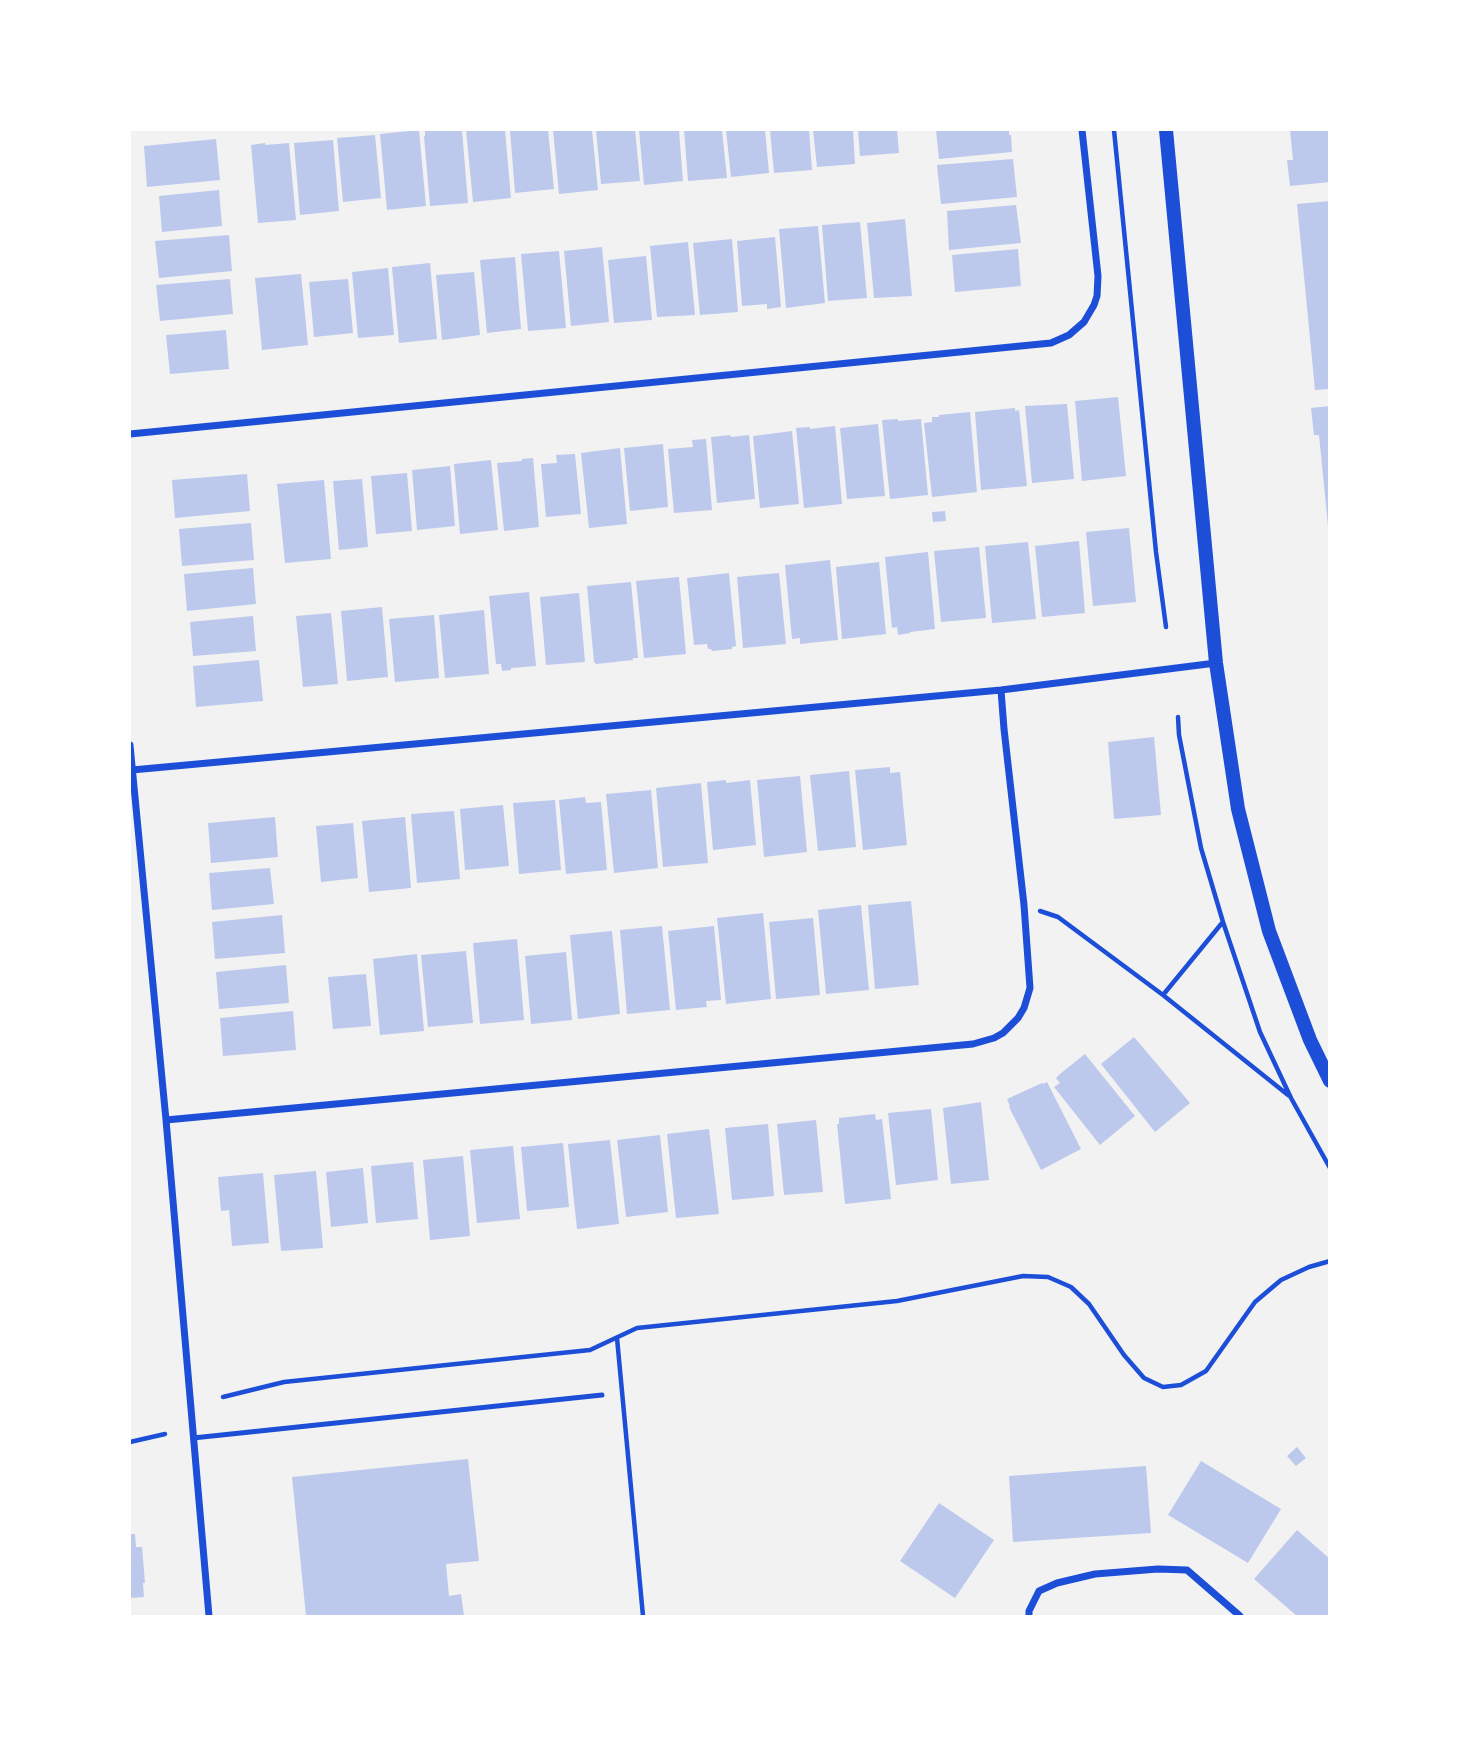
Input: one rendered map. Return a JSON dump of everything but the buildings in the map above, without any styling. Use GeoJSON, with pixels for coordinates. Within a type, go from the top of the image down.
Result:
{"type":"FeatureCollection","features":[{"type":"Feature","properties":{"kind":"main road"},"geometry":{"type":"LineString","coordinates":[[1166,130],[1216,663],[1239,812],[1269,931],[1310,1040],[1329,1081]]}},
{"type":"Feature","properties":{"kind":"street"},"geometry":{"type":"LineString","coordinates":[[130,434],[1051,343],[1069,335],[1084,322],[1094,305],[1098,286],[1082,130]]}},
{"type":"Feature","properties":{"kind":"street"},"geometry":{"type":"LineString","coordinates":[[131,770],[1001,690],[1216,663]]}},
{"type":"Feature","properties":{"kind":"street"},"geometry":{"type":"LineString","coordinates":[[166,1120],[984,1042],[1003,1033],[1012,1026],[1024,1008],[1030,978],[1001,690]]}},
{"type":"Feature","properties":{"kind":"street"},"geometry":{"type":"LineString","coordinates":[[130,746],[209,1616]]}},
{"type":"Feature","properties":{"kind":"street"},"geometry":{"type":"LineString","coordinates":[[1029,1616],[1039,1591],[1057,1583],[1095,1574],[1158,1569],[1187,1570],[1240,1616]]}},
{"type":"Feature","properties":{"kind":"lane"},"geometry":{"type":"LineString","coordinates":[[193,1438],[602,1395]]}},
{"type":"Feature","properties":{"kind":"path"},"geometry":{"type":"LineString","coordinates":[[1114,130],[1156,552],[1166,627]]}},
{"type":"Feature","properties":{"kind":"path"},"geometry":{"type":"LineString","coordinates":[[1178,718],[1201,848],[1223,922],[1260,1032],[1291,1098],[1329,1168]]}},
{"type":"Feature","properties":{"kind":"path"},"geometry":{"type":"LineString","coordinates":[[1024,905],[1058,917],[1163,995],[1291,1098]]}},
{"type":"Feature","properties":{"kind":"path"},"geometry":{"type":"LineString","coordinates":[[1163,995],[1223,922]]}},
{"type":"Feature","properties":{"kind":"path"},"geometry":{"type":"LineString","coordinates":[[223,1397],[284,1382],[590,1350],[637,1328],[897,1301],[1023,1276],[1048,1278],[1071,1287],[1089,1304],[1124,1355],[1144,1378],[1163,1387],[1181,1385],[1206,1371],[1255,1302],[1281,1280],[1308,1267],[1329,1261]]}},
{"type":"Feature","properties":{"kind":"path"},"geometry":{"type":"LineString","coordinates":[[617,1338],[643,1616]]}},
{"type":"Feature","properties":{"kind":"path"},"geometry":{"type":"LineString","coordinates":[[130,1442],[166,1434]]}}]}
